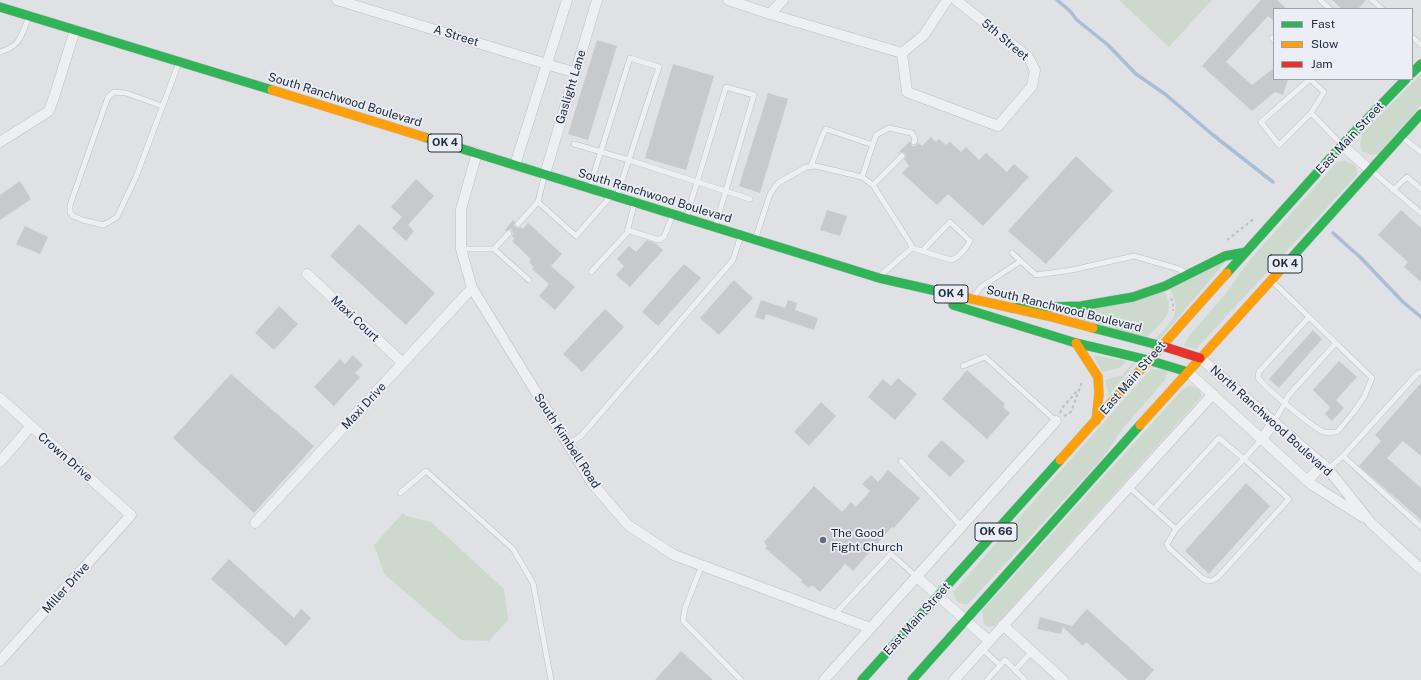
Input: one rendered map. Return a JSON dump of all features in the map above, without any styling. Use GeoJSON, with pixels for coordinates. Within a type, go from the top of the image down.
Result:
{"type":"FeatureCollection","features":[{"type":"Feature","properties":{"kind":"main road","name":"South Ranchwood Boulevard"},"geometry":{"type":"LineString","coordinates":[[0,8],[477,153],[879,278],[1012,308],[1162,346],[1200,358]]}},
{"type":"Feature","properties":{"kind":"main road"},"geometry":{"type":"LineString","coordinates":[[1413,72],[1421,64]]}},
{"type":"Feature","properties":{"kind":"main road","name":"East Main Street"},"geometry":{"type":"LineString","coordinates":[[862,680],[1096,421],[1148,360],[1342,145],[1404,80]]}},
{"type":"Feature","properties":{"kind":"main road","name":"OK 4"},"geometry":{"type":"LineString","coordinates":[[1148,360],[1188,372],[1421,114]]}},
{"type":"Feature","properties":{"kind":"main road","name":"OK 4"},"geometry":{"type":"LineString","coordinates":[[1012,308],[1081,306],[1133,297],[1165,286],[1225,256],[1246,252]]}},
{"type":"Feature","properties":{"kind":"main road","name":"South Ranchwood Boulevard"},"geometry":{"type":"LineString","coordinates":[[890,281],[942,302],[1076,343],[1148,360]]}},
{"type":"Feature","properties":{"kind":"main road"},"geometry":{"type":"LineString","coordinates":[[1076,343],[1098,377],[1099,394],[1096,421]]}},
{"type":"Feature","properties":{"kind":"main road","name":"OK 66"},"geometry":{"type":"LineString","coordinates":[[912,680],[1188,372]]}},
{"type":"Feature","properties":{"kind":"street","name":"A Street"},"geometry":{"type":"LineString","coordinates":[[336,0],[576,73]]}},
{"type":"Feature","properties":{"kind":"street"},"geometry":{"type":"LineString","coordinates":[[515,165],[567,0]]}},
{"type":"Feature","properties":{"kind":"street","name":"Gaslight Lane"},"geometry":{"type":"LineString","coordinates":[[545,174],[597,0]]}},
{"type":"Feature","properties":{"kind":"street"},"geometry":{"type":"LineString","coordinates":[[728,0],[770,14],[902,52],[924,35],[948,0]]}},
{"type":"Feature","properties":{"kind":"street"},"geometry":{"type":"LineString","coordinates":[[770,14],[783,0]]}},
{"type":"Feature","properties":{"kind":"street","name":"5th Street"},"geometry":{"type":"LineString","coordinates":[[902,52],[908,92],[998,126],[1032,86],[1035,70],[1028,57],[956,0]]}},
{"type":"Feature","properties":{"kind":"street"},"geometry":{"type":"LineString","coordinates":[[0,142],[49,111],[75,30]]}},
{"type":"Feature","properties":{"kind":"street"},"geometry":{"type":"LineString","coordinates":[[1342,145],[1370,170]]}},
{"type":"Feature","properties":{"kind":"street","name":"South Kimbell Road"},"geometry":{"type":"LineString","coordinates":[[477,153],[461,209],[461,249],[472,288],[592,483],[628,525],[674,554],[870,628]]}},
{"type":"Feature","properties":{"kind":"street","name":"Maxi Court"},"geometry":{"type":"LineString","coordinates":[[307,274],[403,364]]}},
{"type":"Feature","properties":{"kind":"street","name":"Maxi Drive"},"geometry":{"type":"LineString","coordinates":[[255,523],[472,288]]}},
{"type":"Feature","properties":{"kind":"street","name":"North Ranchwood Boulevard"},"geometry":{"type":"LineString","coordinates":[[1200,358],[1325,467],[1371,523],[1421,569]]}},
{"type":"Feature","properties":{"kind":"street","name":"North Ranchwood Boulevard"},"geometry":{"type":"LineString","coordinates":[[1188,372],[1262,438],[1307,481],[1371,523]]}},
{"type":"Feature","properties":{"kind":"street"},"geometry":{"type":"LineString","coordinates":[[954,680],[1002,625],[1213,394]]}},
{"type":"Feature","properties":{"kind":"street","name":"Crown Drive"},"geometry":{"type":"LineString","coordinates":[[0,398],[131,515]]}},
{"type":"Feature","properties":{"kind":"street"},"geometry":{"type":"LineString","coordinates":[[824,680],[1056,421]]}},
{"type":"Feature","properties":{"kind":"street"},"geometry":{"type":"LineString","coordinates":[[1262,438],[1274,422]]}},
{"type":"Feature","properties":{"kind":"street"},"geometry":{"type":"LineString","coordinates":[[0,462],[31,426]]}},
{"type":"Feature","properties":{"kind":"street"},"geometry":{"type":"LineString","coordinates":[[1307,481],[1325,467]]}},
{"type":"Feature","properties":{"kind":"street","name":"Miller Drive"},"geometry":{"type":"LineString","coordinates":[[0,661],[131,515]]}},
{"type":"Feature","properties":{"kind":"street"},"geometry":{"type":"LineString","coordinates":[[917,577],[966,621],[986,645]]}},
{"type":"Feature","properties":{"kind":"street"},"geometry":{"type":"LineString","coordinates":[[1002,625],[1064,680]]}},
{"type":"Feature","properties":{"kind":"lane"},"geometry":{"type":"LineString","coordinates":[[1320,0],[1329,8]]}},
{"type":"Feature","properties":{"kind":"lane"},"geometry":{"type":"LineString","coordinates":[[1372,0],[1381,8]]}},
{"type":"Feature","properties":{"kind":"lane"},"geometry":{"type":"LineString","coordinates":[[0,52],[11,48],[20,39],[29,16]]}},
{"type":"Feature","properties":{"kind":"lane"},"geometry":{"type":"LineString","coordinates":[[1413,38],[1421,44]]}},
{"type":"Feature","properties":{"kind":"lane"},"geometry":{"type":"LineString","coordinates":[[538,202],[576,236],[615,196],[629,160],[659,67],[630,58],[589,188]]}},
{"type":"Feature","properties":{"kind":"lane"},"geometry":{"type":"LineString","coordinates":[[162,106],[126,93],[114,92],[108,97],[70,205],[70,212],[73,216],[103,225],[117,216],[136,177],[180,62]]}},
{"type":"Feature","properties":{"kind":"lane"},"geometry":{"type":"LineString","coordinates":[[1309,80],[1261,122],[1279,145],[1311,112],[1324,92],[1311,80]]}},
{"type":"Feature","properties":{"kind":"lane"},"geometry":{"type":"LineString","coordinates":[[686,218],[726,87],[754,95],[715,227]]}},
{"type":"Feature","properties":{"kind":"lane"},"geometry":{"type":"LineString","coordinates":[[1311,112],[1342,145]]}},
{"type":"Feature","properties":{"kind":"lane"},"geometry":{"type":"LineString","coordinates":[[862,177],[876,135],[889,128],[912,133],[915,139],[914,142]]}},
{"type":"Feature","properties":{"kind":"lane"},"geometry":{"type":"LineString","coordinates":[[812,166],[822,134],[826,130],[873,145]]}},
{"type":"Feature","properties":{"kind":"lane"},"geometry":{"type":"LineString","coordinates":[[1401,136],[1421,152]]}},
{"type":"Feature","properties":{"kind":"lane"},"geometry":{"type":"LineString","coordinates":[[574,144],[697,181],[750,199]]}},
{"type":"Feature","properties":{"kind":"lane"},"geometry":{"type":"LineString","coordinates":[[873,185],[902,156]]}},
{"type":"Feature","properties":{"kind":"lane"},"geometry":{"type":"LineString","coordinates":[[756,239],[770,194],[778,183],[806,167],[816,166],[862,177],[873,185],[912,248]]}},
{"type":"Feature","properties":{"kind":"lane"},"geometry":{"type":"LineString","coordinates":[[1370,170],[1421,213]]}},
{"type":"Feature","properties":{"kind":"lane"},"geometry":{"type":"LineString","coordinates":[[518,224],[538,202],[545,174]]}},
{"type":"Feature","properties":{"kind":"lane"},"geometry":{"type":"LineString","coordinates":[[1393,190],[1407,177],[1421,189]]}},
{"type":"Feature","properties":{"kind":"lane"},"geometry":{"type":"LineString","coordinates":[[591,272],[626,233],[635,202]]}},
{"type":"Feature","properties":{"kind":"lane"},"geometry":{"type":"LineString","coordinates":[[627,230],[659,240],[664,237],[673,214]]}},
{"type":"Feature","properties":{"kind":"lane"},"geometry":{"type":"LineString","coordinates":[[912,248],[951,260],[954,259],[970,240],[950,222],[922,251]]}},
{"type":"Feature","properties":{"kind":"lane"},"geometry":{"type":"LineString","coordinates":[[494,249],[509,234]]}},
{"type":"Feature","properties":{"kind":"lane"},"geometry":{"type":"LineString","coordinates":[[568,444],[581,436],[733,260],[741,235]]}},
{"type":"Feature","properties":{"kind":"lane"},"geometry":{"type":"LineString","coordinates":[[879,278],[912,248]]}},
{"type":"Feature","properties":{"kind":"lane"},"geometry":{"type":"LineString","coordinates":[[461,249],[494,249],[528,280]]}},
{"type":"Feature","properties":{"kind":"lane"},"geometry":{"type":"LineString","coordinates":[[1012,253],[1036,275],[1072,270],[1134,256],[1179,269],[1189,274]]}},
{"type":"Feature","properties":{"kind":"lane"},"geometry":{"type":"LineString","coordinates":[[972,299],[981,287],[1021,261]]}},
{"type":"Feature","properties":{"kind":"lane"},"geometry":{"type":"LineString","coordinates":[[1271,280],[1372,378],[1364,397],[1353,413],[1336,432],[1323,432],[1285,403],[1259,380],[1259,372],[1309,317]]}},
{"type":"Feature","properties":{"kind":"lane"},"geometry":{"type":"LineString","coordinates":[[1274,422],[1288,396],[1336,343]]}},
{"type":"Feature","properties":{"kind":"lane"},"geometry":{"type":"LineString","coordinates":[[964,366],[985,357],[1056,421]]}},
{"type":"Feature","properties":{"kind":"lane"},"geometry":{"type":"LineString","coordinates":[[1325,467],[1343,456],[1417,374],[1421,372]]}},
{"type":"Feature","properties":{"kind":"lane"},"geometry":{"type":"LineString","coordinates":[[1154,509],[1219,438],[1244,459],[1289,500],[1218,577],[1212,581],[1208,582],[1202,578],[1169,548],[1168,544],[1176,529],[1244,459],[1262,438]]}},
{"type":"Feature","properties":{"kind":"lane"},"geometry":{"type":"LineString","coordinates":[[1343,456],[1421,527]]}},
{"type":"Feature","properties":{"kind":"lane"},"geometry":{"type":"LineString","coordinates":[[901,461],[962,527]]}},
{"type":"Feature","properties":{"kind":"lane"},"geometry":{"type":"LineString","coordinates":[[400,493],[426,472],[513,549],[533,583],[552,680]]}},
{"type":"Feature","properties":{"kind":"lane"},"geometry":{"type":"LineString","coordinates":[[1129,486],[1176,529]]}},
{"type":"Feature","properties":{"kind":"lane"},"geometry":{"type":"LineString","coordinates":[[835,614],[891,554],[917,577]]}},
{"type":"Feature","properties":{"kind":"lane"},"geometry":{"type":"LineString","coordinates":[[702,565],[685,608],[683,621],[741,680]]}},
{"type":"Feature","properties":{"kind":"lane"},"geometry":{"type":"LineString","coordinates":[[986,645],[1000,665]]}},
{"type":"Feature","properties":{"kind":"lane"},"geometry":{"type":"LineString","coordinates":[[1015,670],[1032,652]]}},
{"type":"Feature","properties":{"kind":"lane"},"geometry":{"type":"LineString","coordinates":[[987,680],[1005,660],[1025,680]]}},
{"type":"Feature","properties":{"kind":"path"},"geometry":{"type":"LineString","coordinates":[[1079,389],[1071,412],[1056,421],[1063,406],[1079,389]]}},
{"type":"Feature","properties":{"kind":"shaded area"},"geometry":{"type":"Polygon","coordinates":[[[1119,0],[1212,0],[1169,47],[1119,0]]]}},
{"type":"Feature","properties":{"kind":"shaded area"},"geometry":{"type":"Polygon","coordinates":[[[1421,74],[1421,104],[1418,109],[1378,154],[1371,155],[1362,151],[1360,145],[1362,134],[1421,74]]]}},
{"type":"Feature","properties":{"kind":"shaded area"},"geometry":{"type":"Polygon","coordinates":[[[1344,161],[1354,164],[1357,169],[1357,175],[1196,349],[1184,346],[1189,336],[1227,292],[1248,262],[1337,162],[1344,161]]]}},
{"type":"Feature","properties":{"kind":"shaded area"},"geometry":{"type":"Polygon","coordinates":[[[1227,260],[1160,339],[1155,339],[1174,317],[1176,305],[1170,289],[1227,260]]]}},
{"type":"Feature","properties":{"kind":"shaded area"},"geometry":{"type":"Polygon","coordinates":[[[1165,292],[1169,306],[1166,317],[1147,337],[1050,313],[1165,292]]]}},
{"type":"Feature","properties":{"kind":"shaded area"},"geometry":{"type":"Polygon","coordinates":[[[1093,355],[1126,361],[1119,368],[1102,372],[1093,355]]]}},
{"type":"Feature","properties":{"kind":"shaded area"},"geometry":{"type":"Polygon","coordinates":[[[1134,362],[1136,362],[1109,395],[1105,380],[1122,375],[1134,362]]]}},
{"type":"Feature","properties":{"kind":"shaded area"},"geometry":{"type":"Polygon","coordinates":[[[1151,369],[1168,370],[1165,380],[1124,427],[1102,459],[968,604],[958,602],[954,591],[1151,369]]]}},
{"type":"Feature","properties":{"kind":"shaded area"},"geometry":{"type":"Polygon","coordinates":[[[1189,386],[1197,389],[1202,396],[995,626],[989,627],[984,624],[982,611],[1183,389],[1189,386]]]}},
{"type":"Feature","properties":{"kind":"shaded area"},"geometry":{"type":"Polygon","coordinates":[[[403,513],[406,516],[431,522],[504,589],[508,620],[489,641],[461,640],[384,574],[374,545],[403,513]]]}},
{"type":"Feature","properties":{"kind":"building"},"geometry":{"type":"Polygon","coordinates":[[[1261,0],[1277,0],[1286,8],[1273,8],[1273,20],[1268,16],[1226,62],[1252,85],[1273,69],[1273,80],[1288,80],[1283,95],[1275,92],[1252,111],[1202,66],[1261,0]]]}},
{"type":"Feature","properties":{"kind":"building"},"geometry":{"type":"Polygon","coordinates":[[[1332,0],[1366,0],[1359,8],[1341,8],[1332,0]]]}},
{"type":"Feature","properties":{"kind":"building"},"geometry":{"type":"Polygon","coordinates":[[[597,40],[617,46],[588,140],[568,134],[597,40]]]}},
{"type":"Feature","properties":{"kind":"building"},"geometry":{"type":"Polygon","coordinates":[[[673,64],[714,76],[686,170],[645,158],[673,64]]]}},
{"type":"Feature","properties":{"kind":"building"},"geometry":{"type":"Polygon","coordinates":[[[768,93],[788,99],[760,193],[739,186],[768,93]]]}},
{"type":"Feature","properties":{"kind":"building"},"geometry":{"type":"Polygon","coordinates":[[[931,137],[936,142],[939,139],[946,145],[950,142],[961,152],[966,147],[979,160],[986,153],[1007,172],[1014,164],[1029,177],[983,226],[948,194],[937,205],[902,173],[909,166],[904,159],[906,157],[905,153],[901,152],[897,154],[910,141],[912,146],[915,146],[918,143],[922,146],[931,137]]]}},
{"type":"Feature","properties":{"kind":"building"},"geometry":{"type":"Polygon","coordinates":[[[1076,156],[1113,191],[1046,264],[1008,231],[1076,156]]]}},
{"type":"Feature","properties":{"kind":"building"},"geometry":{"type":"Polygon","coordinates":[[[416,179],[434,196],[408,225],[414,231],[406,241],[392,228],[402,217],[391,207],[416,179]]]}},
{"type":"Feature","properties":{"kind":"building"},"geometry":{"type":"Polygon","coordinates":[[[20,181],[31,199],[0,220],[0,195],[20,181]]]}},
{"type":"Feature","properties":{"kind":"building"},"geometry":{"type":"Polygon","coordinates":[[[827,210],[847,216],[840,236],[820,230],[827,210]]]}},
{"type":"Feature","properties":{"kind":"building"},"geometry":{"type":"Polygon","coordinates":[[[1401,210],[1421,228],[1421,282],[1404,267],[1408,262],[1378,235],[1401,210]]]}},
{"type":"Feature","properties":{"kind":"building"},"geometry":{"type":"Polygon","coordinates":[[[513,220],[515,222],[514,226],[518,228],[521,227],[523,229],[528,223],[562,254],[551,266],[575,287],[555,310],[539,296],[549,284],[532,269],[534,267],[529,262],[531,259],[512,241],[514,239],[512,236],[512,230],[505,230],[513,220]]]}},
{"type":"Feature","properties":{"kind":"building"},"geometry":{"type":"Polygon","coordinates":[[[359,224],[435,293],[406,325],[330,256],[359,224]]]}},
{"type":"Feature","properties":{"kind":"building"},"geometry":{"type":"Polygon","coordinates":[[[25,226],[48,237],[40,254],[16,244],[25,226]]]}},
{"type":"Feature","properties":{"kind":"building"},"geometry":{"type":"Polygon","coordinates":[[[647,240],[655,243],[663,250],[630,287],[616,275],[624,266],[617,259],[629,246],[636,252],[647,240]]]}},
{"type":"Feature","properties":{"kind":"building"},"geometry":{"type":"Polygon","coordinates":[[[684,264],[701,278],[658,326],[642,312],[684,264]]]}},
{"type":"Feature","properties":{"kind":"building"},"geometry":{"type":"Polygon","coordinates":[[[734,280],[753,298],[719,335],[700,318],[734,280]]]}},
{"type":"Feature","properties":{"kind":"building"},"geometry":{"type":"Polygon","coordinates":[[[761,300],[785,308],[788,300],[797,303],[795,310],[818,318],[814,330],[766,314],[764,320],[755,317],[761,300]]]}},
{"type":"Feature","properties":{"kind":"building"},"geometry":{"type":"Polygon","coordinates":[[[279,306],[298,324],[274,350],[255,333],[279,306]]]}},
{"type":"Feature","properties":{"kind":"building"},"geometry":{"type":"Polygon","coordinates":[[[605,309],[624,327],[582,372],[563,354],[605,309]]]}},
{"type":"Feature","properties":{"kind":"building"},"geometry":{"type":"Polygon","coordinates":[[[1313,330],[1322,339],[1279,388],[1269,379],[1313,330]]]}},
{"type":"Feature","properties":{"kind":"building"},"geometry":{"type":"Polygon","coordinates":[[[353,355],[363,365],[355,373],[360,377],[334,406],[314,387],[340,359],[345,364],[353,355]]]}},
{"type":"Feature","properties":{"kind":"building"},"geometry":{"type":"Polygon","coordinates":[[[1339,361],[1357,377],[1336,400],[1344,408],[1332,421],[1325,414],[1330,407],[1313,390],[1339,361]]]}},
{"type":"Feature","properties":{"kind":"building"},"geometry":{"type":"Polygon","coordinates":[[[967,370],[1005,404],[1003,407],[1010,413],[987,439],[942,399],[967,370]]]}},
{"type":"Feature","properties":{"kind":"building"},"geometry":{"type":"Polygon","coordinates":[[[231,374],[314,446],[254,513],[173,438],[231,374]]]}},
{"type":"Feature","properties":{"kind":"building"},"geometry":{"type":"Polygon","coordinates":[[[898,378],[917,394],[895,420],[868,397],[883,379],[891,386],[898,378]]]}},
{"type":"Feature","properties":{"kind":"building"},"geometry":{"type":"Polygon","coordinates":[[[1421,383],[1421,456],[1403,441],[1387,458],[1421,488],[1421,520],[1359,466],[1381,441],[1375,435],[1421,383]]]}},
{"type":"Feature","properties":{"kind":"building"},"geometry":{"type":"Polygon","coordinates":[[[821,402],[836,416],[809,446],[794,432],[821,402]]]}},
{"type":"Feature","properties":{"kind":"building"},"geometry":{"type":"Polygon","coordinates":[[[942,440],[965,461],[950,477],[927,456],[942,440]]]}},
{"type":"Feature","properties":{"kind":"building","name":"The Good Fight Church"},"geometry":{"type":"Polygon","coordinates":[[[888,470],[920,498],[853,571],[845,564],[820,592],[812,585],[809,588],[801,582],[802,580],[765,548],[767,546],[764,542],[814,486],[842,512],[851,502],[856,507],[870,491],[862,484],[871,475],[878,482],[888,470]]]}},
{"type":"Feature","properties":{"kind":"building"},"geometry":{"type":"Polygon","coordinates":[[[1246,483],[1270,506],[1209,574],[1185,551],[1246,483]]]}},
{"type":"Feature","properties":{"kind":"building"},"geometry":{"type":"Polygon","coordinates":[[[229,559],[294,618],[301,609],[311,618],[286,646],[211,579],[229,559]]]}},
{"type":"Feature","properties":{"kind":"building"},"geometry":{"type":"Polygon","coordinates":[[[1087,609],[1154,670],[1145,680],[1128,680],[1086,642],[1083,646],[1063,627],[1061,634],[1037,629],[1040,617],[1072,626],[1087,609]]]}},
{"type":"Feature","properties":{"kind":"building"},"geometry":{"type":"Polygon","coordinates":[[[681,651],[713,680],[655,680],[681,651]]]}},
{"type":"Feature","properties":{"kind":"waterway"},"geometry":{"type":"LineString","coordinates":[[1057,0],[1070,11],[1077,20],[1108,45],[1136,74],[1165,94],[1213,135],[1273,182]]}},
{"type":"Feature","properties":{"kind":"waterway"},"geometry":{"type":"LineString","coordinates":[[1333,233],[1361,258],[1403,302],[1421,317]]}},
{"type":"Feature","properties":{"kind":"traffic: fast"},"geometry":{"type":"LineString","coordinates":[[0,7],[272,90]]}},
{"type":"Feature","properties":{"kind":"traffic: fast"},"geometry":{"type":"LineString","coordinates":[[1413,72],[1421,64]]}},
{"type":"Feature","properties":{"kind":"traffic: fast"},"geometry":{"type":"LineString","coordinates":[[1227,273],[1342,145],[1405,80]]}},
{"type":"Feature","properties":{"kind":"traffic: fast"},"geometry":{"type":"LineString","coordinates":[[1285,265],[1421,114]]}},
{"type":"Feature","properties":{"kind":"traffic: fast"},"geometry":{"type":"LineString","coordinates":[[424,137],[879,278],[941,292]]}},
{"type":"Feature","properties":{"kind":"traffic: fast"},"geometry":{"type":"LineString","coordinates":[[1012,308],[1081,306],[1133,297],[1165,286],[1225,256],[1246,252]]}},
{"type":"Feature","properties":{"kind":"traffic: fast"},"geometry":{"type":"LineString","coordinates":[[953,305],[1076,343],[1148,360]]}},
{"type":"Feature","properties":{"kind":"traffic: fast"},"geometry":{"type":"LineString","coordinates":[[1093,328],[1162,346]]}},
{"type":"Feature","properties":{"kind":"traffic: fast"},"geometry":{"type":"LineString","coordinates":[[1148,360],[1188,372]]}},
{"type":"Feature","properties":{"kind":"traffic: fast"},"geometry":{"type":"LineString","coordinates":[[912,680],[1140,425]]}},
{"type":"Feature","properties":{"kind":"traffic: fast"},"geometry":{"type":"LineString","coordinates":[[862,680],[1060,460]]}},
{"type":"Feature","properties":{"kind":"traffic: slow"},"geometry":{"type":"LineString","coordinates":[[272,90],[424,137]]}},
{"type":"Feature","properties":{"kind":"traffic: slow"},"geometry":{"type":"LineString","coordinates":[[1140,425],[1285,265]]}},
{"type":"Feature","properties":{"kind":"traffic: slow"},"geometry":{"type":"LineString","coordinates":[[1060,460],[1227,273]]}},
{"type":"Feature","properties":{"kind":"traffic: slow"},"geometry":{"type":"LineString","coordinates":[[941,292],[1048,316],[1093,328]]}},
{"type":"Feature","properties":{"kind":"traffic: slow"},"geometry":{"type":"LineString","coordinates":[[1076,343],[1098,377],[1099,394],[1096,421]]}},
{"type":"Feature","properties":{"kind":"traffic: jam"},"geometry":{"type":"LineString","coordinates":[[1162,346],[1200,358]]}},
{"type":"Feature","properties":{"kind":"place","name":"The Good Fight Church"},"geometry":{"type":"Point","coordinates":[823,540]}}]}
